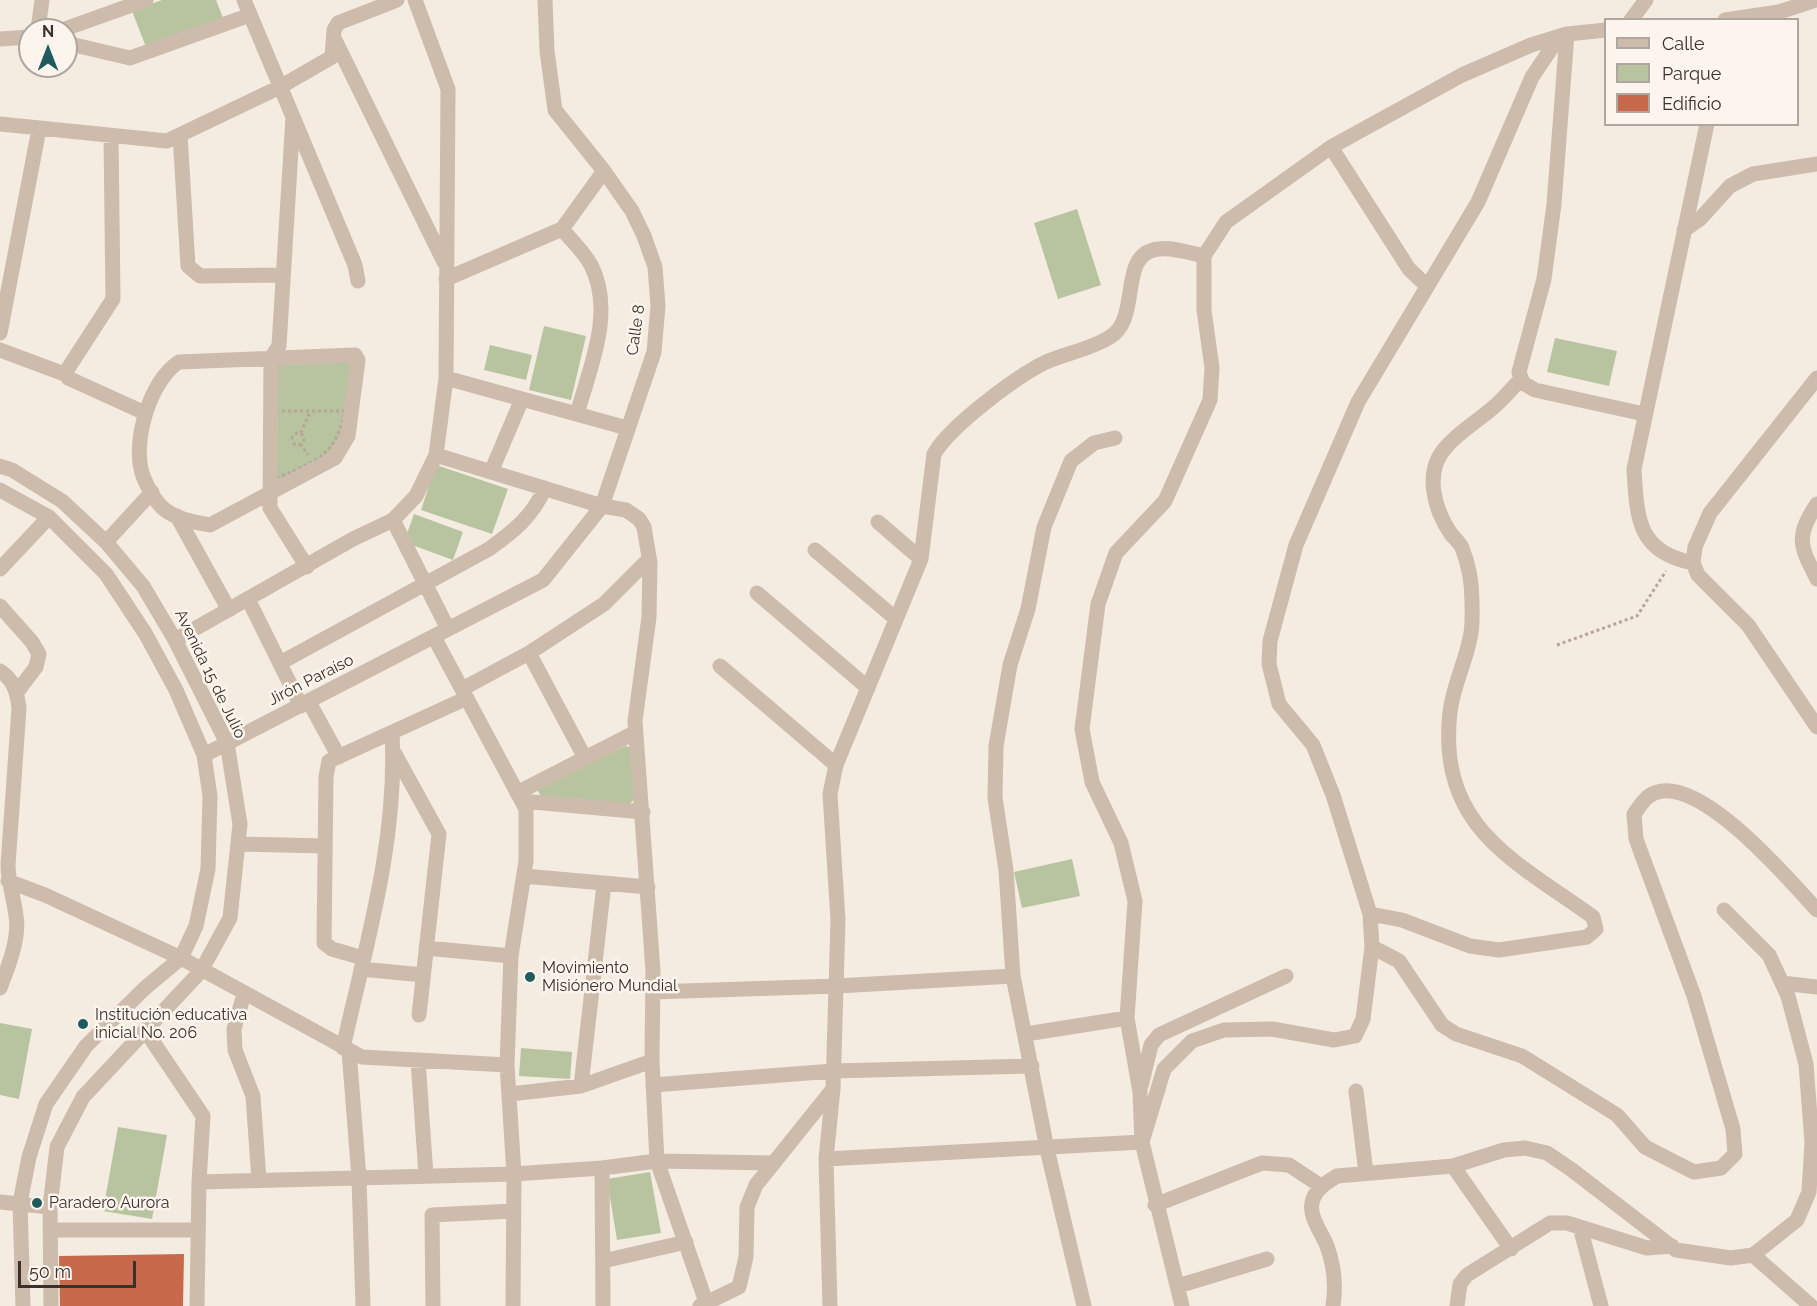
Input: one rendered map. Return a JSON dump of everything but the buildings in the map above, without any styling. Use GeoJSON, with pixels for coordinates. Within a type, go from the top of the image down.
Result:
{"type":"FeatureCollection","features":[{"type":"Feature","properties":{"kind":"street"},"geometry":{"type":"LineString","coordinates":[[40,18],[42,0]]}},
{"type":"Feature","properties":{"kind":"street"},"geometry":{"type":"LineString","coordinates":[[78,24],[146,0]]}},
{"type":"Feature","properties":{"kind":"street"},"geometry":{"type":"LineString","coordinates":[[244,0],[355,265],[358,281]]}},
{"type":"Feature","properties":{"kind":"street"},"geometry":{"type":"LineString","coordinates":[[0,124],[166,141],[280,87],[332,57],[338,23],[397,0]]}},
{"type":"Feature","properties":{"kind":"street"},"geometry":{"type":"LineString","coordinates":[[175,639],[307,567],[352,539],[393,520],[416,496],[436,455],[446,378],[448,88],[415,0]]}},
{"type":"Feature","properties":{"kind":"street","name":"Calle 8"},"geometry":{"type":"LineString","coordinates":[[434,637],[543,580],[602,506],[654,352],[658,306],[655,267],[632,211],[604,171],[555,110],[547,51],[545,0]]}},
{"type":"Feature","properties":{"kind":"street"},"geometry":{"type":"LineString","coordinates":[[1632,18],[1646,0]]}},
{"type":"Feature","properties":{"kind":"street"},"geometry":{"type":"LineString","coordinates":[[1741,18],[1779,12],[1816,0]]}},
{"type":"Feature","properties":{"kind":"street"},"geometry":{"type":"LineString","coordinates":[[78,45],[130,58],[250,15]]}},
{"type":"Feature","properties":{"kind":"street"},"geometry":{"type":"LineString","coordinates":[[1182,1306],[1155,1205],[1142,1142],[1140,1092],[1127,1018],[1135,902],[1121,843],[1092,782],[1082,729],[1098,604],[1116,553],[1165,501],[1210,400],[1212,368],[1204,309],[1204,256],[1226,222],[1331,147],[1462,75],[1531,45],[1563,35],[1604,30]]}},
{"type":"Feature","properties":{"kind":"street"},"geometry":{"type":"LineString","coordinates":[[1142,1142],[1164,1069],[1192,1041],[1234,1029],[1272,1029],[1334,1040],[1355,1036],[1363,1019],[1372,947],[1370,914],[1333,795],[1313,745],[1279,704],[1269,664],[1270,641],[1296,545],[1358,402],[1478,202],[1532,77],[1563,35]]}},
{"type":"Feature","properties":{"kind":"street"},"geometry":{"type":"LineString","coordinates":[[1563,35],[1554,204],[1544,279],[1519,372],[1521,379],[1535,390],[1644,414]]}},
{"type":"Feature","properties":{"kind":"street"},"geometry":{"type":"LineString","coordinates":[[0,39],[18,38]]}},
{"type":"Feature","properties":{"kind":"street"},"geometry":{"type":"LineString","coordinates":[[334,38],[446,272]]}},
{"type":"Feature","properties":{"kind":"street"},"geometry":{"type":"LineString","coordinates":[[293,117],[279,346],[271,358],[270,508],[307,567]]}},
{"type":"Feature","properties":{"kind":"street"},"geometry":{"type":"LineString","coordinates":[[1693,563],[1674,559],[1661,553],[1649,541],[1636,503],[1634,469],[1707,126]]}},
{"type":"Feature","properties":{"kind":"street"},"geometry":{"type":"LineString","coordinates":[[0,333],[39,129]]}},
{"type":"Feature","properties":{"kind":"street"},"geometry":{"type":"LineString","coordinates":[[180,135],[188,266],[200,276],[284,275]]}},
{"type":"Feature","properties":{"kind":"street"},"geometry":{"type":"LineString","coordinates":[[67,375],[67,370],[113,299],[111,136]]}},
{"type":"Feature","properties":{"kind":"street"},"geometry":{"type":"LineString","coordinates":[[1331,147],[1409,268],[1427,286]]}},
{"type":"Feature","properties":{"kind":"street"},"geometry":{"type":"LineString","coordinates":[[1684,230],[1700,219],[1730,186],[1753,174],[1817,164]]}},
{"type":"Feature","properties":{"kind":"street"},"geometry":{"type":"LineString","coordinates":[[446,272],[562,229],[604,171]]}},
{"type":"Feature","properties":{"kind":"street"},"geometry":{"type":"LineString","coordinates":[[562,229],[590,265],[601,294],[601,329],[577,414]]}},
{"type":"Feature","properties":{"kind":"street"},"geometry":{"type":"LineString","coordinates":[[830,1306],[826,1160],[833,1071],[838,920],[830,794],[836,765],[921,559],[934,454],[941,441],[1018,379],[1046,363],[1111,337],[1125,323],[1131,280],[1143,254],[1159,249],[1204,256]]}},
{"type":"Feature","properties":{"kind":"street"},"geometry":{"type":"LineString","coordinates":[[0,350],[67,375],[68,378],[145,412]]}},
{"type":"Feature","properties":{"kind":"street"},"geometry":{"type":"LineString","coordinates":[[355,355],[358,360],[348,436],[335,458],[210,525],[187,521],[160,506],[142,474],[140,446],[145,412],[166,370],[179,362],[271,358],[355,355]]}},
{"type":"Feature","properties":{"kind":"street"},"geometry":{"type":"LineString","coordinates":[[446,378],[627,428]]}},
{"type":"Feature","properties":{"kind":"street"},"geometry":{"type":"LineString","coordinates":[[1817,378],[1710,513],[1695,546],[1693,563],[1698,575],[1748,625],[1817,727]]}},
{"type":"Feature","properties":{"kind":"street"},"geometry":{"type":"LineString","coordinates":[[1370,914],[1402,920],[1470,946],[1499,950],[1587,937],[1596,929],[1593,917],[1499,850],[1477,828],[1462,804],[1451,768],[1450,712],[1455,680],[1471,637],[1472,600],[1466,559],[1461,546],[1438,510],[1433,478],[1436,463],[1446,446],[1497,404],[1521,379]]}},
{"type":"Feature","properties":{"kind":"street"},"geometry":{"type":"LineString","coordinates":[[491,472],[522,399]]}},
{"type":"Feature","properties":{"kind":"street"},"geometry":{"type":"LineString","coordinates":[[1084,1306],[1047,1149],[1013,976],[1006,870],[995,798],[996,746],[1011,665],[1028,609],[1044,526],[1071,461],[1094,443],[1115,438]]}},
{"type":"Feature","properties":{"kind":"street"},"geometry":{"type":"LineString","coordinates":[[436,455],[602,506],[626,510],[639,519],[644,527],[649,559],[650,617],[635,721],[648,887],[653,992],[651,1061],[657,1161],[686,1242],[703,1304],[739,1287],[746,1257],[747,1207],[756,1185],[832,1089]]}},
{"type":"Feature","properties":{"kind":"street","name":"Avenida 15 de Julio"},"geometry":{"type":"LineString","coordinates":[[0,466],[12,470],[62,501],[106,542],[143,586],[175,639],[226,743],[240,825],[230,918],[201,971],[83,1097],[57,1147],[50,1207],[51,1306]]}},
{"type":"Feature","properties":{"kind":"street"},"geometry":{"type":"LineString","coordinates":[[280,663],[489,549],[520,527],[536,509],[545,488]]}},
{"type":"Feature","properties":{"kind":"street"},"geometry":{"type":"LineString","coordinates":[[0,490],[49,517],[106,574],[145,633],[176,690],[204,755],[210,796],[208,869],[196,926],[181,958],[145,988],[86,1046],[46,1104],[30,1157],[20,1203],[23,1306]]}},
{"type":"Feature","properties":{"kind":"street"},"geometry":{"type":"LineString","coordinates":[[106,542],[152,492]]}},
{"type":"Feature","properties":{"kind":"street"},"geometry":{"type":"LineString","coordinates":[[1817,504],[1802,534],[1801,546],[1817,579]]}},
{"type":"Feature","properties":{"kind":"street"},"geometry":{"type":"LineString","coordinates":[[177,516],[229,610]]}},
{"type":"Feature","properties":{"kind":"street"},"geometry":{"type":"LineString","coordinates":[[0,569],[49,517]]}},
{"type":"Feature","properties":{"kind":"street"},"geometry":{"type":"LineString","coordinates":[[393,520],[448,629]]}},
{"type":"Feature","properties":{"kind":"street"},"geometry":{"type":"LineString","coordinates":[[878,522],[921,559]]}},
{"type":"Feature","properties":{"kind":"street"},"geometry":{"type":"LineString","coordinates":[[815,550],[896,619]]}},
{"type":"Feature","properties":{"kind":"street"},"geometry":{"type":"LineString","coordinates":[[423,975],[362,964],[324,943],[326,777],[329,761],[392,733],[464,694],[530,653],[604,604],[649,559]]}},
{"type":"Feature","properties":{"kind":"street"},"geometry":{"type":"LineString","coordinates":[[757,593],[868,688]]}},
{"type":"Feature","properties":{"kind":"street"},"geometry":{"type":"LineString","coordinates":[[248,599],[280,663],[339,758]]}},
{"type":"Feature","properties":{"kind":"street"},"geometry":{"type":"LineString","coordinates":[[0,606],[32,642],[39,654],[36,667],[17,692]]}},
{"type":"Feature","properties":{"kind":"street"},"geometry":{"type":"LineString","coordinates":[[434,637],[526,809],[524,876],[511,956],[507,1065],[514,1174],[513,1306]]}},
{"type":"Feature","properties":{"kind":"street","name":"Jirón Paraíso"},"geometry":{"type":"LineString","coordinates":[[204,755],[434,637]]}},
{"type":"Feature","properties":{"kind":"street"},"geometry":{"type":"LineString","coordinates":[[530,653],[585,758]]}},
{"type":"Feature","properties":{"kind":"street"},"geometry":{"type":"LineString","coordinates":[[720,666],[836,765]]}},
{"type":"Feature","properties":{"kind":"street"},"geometry":{"type":"LineString","coordinates":[[0,671],[9,676],[17,692],[19,730],[8,882],[17,918],[15,938],[0,988]]}},
{"type":"Feature","properties":{"kind":"street"},"geometry":{"type":"LineString","coordinates":[[519,797],[585,758],[636,732]]}},
{"type":"Feature","properties":{"kind":"street"},"geometry":{"type":"LineString","coordinates":[[363,1306],[359,1178],[346,1049],[387,853],[392,733]]}},
{"type":"Feature","properties":{"kind":"street"},"geometry":{"type":"LineString","coordinates":[[393,751],[439,834],[419,1015]]}},
{"type":"Feature","properties":{"kind":"street"},"geometry":{"type":"LineString","coordinates":[[1372,947],[1399,961],[1442,1025],[1456,1034],[1522,1056],[1617,1114],[1645,1147],[1694,1172],[1721,1168],[1736,1154],[1733,1129],[1694,996],[1636,839],[1634,814],[1649,795],[1672,791],[1703,802],[1728,818],[1817,910]]}},
{"type":"Feature","properties":{"kind":"street"},"geometry":{"type":"LineString","coordinates":[[519,797],[643,812]]}},
{"type":"Feature","properties":{"kind":"street"},"geometry":{"type":"LineString","coordinates":[[239,844],[325,846]]}},
{"type":"Feature","properties":{"kind":"street"},"geometry":{"type":"LineString","coordinates":[[524,876],[648,887]]}},
{"type":"Feature","properties":{"kind":"street"},"geometry":{"type":"LineString","coordinates":[[8,882],[45,895],[181,958],[201,971],[362,1057],[507,1065]]}},
{"type":"Feature","properties":{"kind":"street"},"geometry":{"type":"LineString","coordinates":[[581,1086],[604,884]]}},
{"type":"Feature","properties":{"kind":"street"},"geometry":{"type":"LineString","coordinates":[[1333,1306],[1336,1287],[1328,1248],[1313,1216],[1312,1202],[1321,1186],[1337,1176],[1453,1166],[1504,1150],[1525,1148],[1547,1153],[1676,1250],[1731,1258],[1753,1255],[1797,1220],[1809,1192],[1812,1143],[1811,1062],[1782,983],[1769,955],[1724,910]]}},
{"type":"Feature","properties":{"kind":"street"},"geometry":{"type":"LineString","coordinates":[[426,948],[511,956]]}},
{"type":"Feature","properties":{"kind":"street"},"geometry":{"type":"LineString","coordinates":[[653,992],[837,986],[1013,976]]}},
{"type":"Feature","properties":{"kind":"street"},"geometry":{"type":"LineString","coordinates":[[1140,1092],[1151,1046],[1159,1035],[1286,976]]}},
{"type":"Feature","properties":{"kind":"street"},"geometry":{"type":"LineString","coordinates":[[1782,983],[1817,987]]}},
{"type":"Feature","properties":{"kind":"street"},"geometry":{"type":"LineString","coordinates":[[244,994],[234,1029],[235,1050],[253,1096],[259,1180]]}},
{"type":"Feature","properties":{"kind":"street"},"geometry":{"type":"LineString","coordinates":[[1026,1034],[1127,1018]]}},
{"type":"Feature","properties":{"kind":"street"},"geometry":{"type":"LineString","coordinates":[[145,1030],[203,1116],[199,1182],[197,1306]]}},
{"type":"Feature","properties":{"kind":"street"},"geometry":{"type":"LineString","coordinates":[[418,1060],[426,1176]]}},
{"type":"Feature","properties":{"kind":"street"},"geometry":{"type":"LineString","coordinates":[[510,1094],[581,1086],[651,1061]]}},
{"type":"Feature","properties":{"kind":"street"},"geometry":{"type":"LineString","coordinates":[[653,1085],[833,1071],[1032,1066]]}},
{"type":"Feature","properties":{"kind":"street"},"geometry":{"type":"LineString","coordinates":[[1356,1091],[1366,1173]]}},
{"type":"Feature","properties":{"kind":"street"},"geometry":{"type":"LineString","coordinates":[[826,1160],[1142,1142]]}},
{"type":"Feature","properties":{"kind":"street"},"geometry":{"type":"LineString","coordinates":[[199,1182],[514,1174],[602,1168],[657,1161],[774,1163]]}},
{"type":"Feature","properties":{"kind":"street"},"geometry":{"type":"LineString","coordinates":[[1155,1205],[1262,1163],[1289,1165],[1321,1186]]}},
{"type":"Feature","properties":{"kind":"street"},"geometry":{"type":"LineString","coordinates":[[1453,1166],[1511,1249]]}},
{"type":"Feature","properties":{"kind":"street"},"geometry":{"type":"LineString","coordinates":[[602,1168],[603,1306]]}},
{"type":"Feature","properties":{"kind":"street"},"geometry":{"type":"LineString","coordinates":[[0,1202],[50,1207]]}},
{"type":"Feature","properties":{"kind":"street"},"geometry":{"type":"LineString","coordinates":[[433,1306],[432,1215],[514,1212]]}},
{"type":"Feature","properties":{"kind":"street"},"geometry":{"type":"LineString","coordinates":[[1456,1306],[1460,1284],[1467,1275],[1550,1223],[1567,1223],[1647,1248],[1672,1246]]}},
{"type":"Feature","properties":{"kind":"street"},"geometry":{"type":"LineString","coordinates":[[1580,1227],[1601,1306]]}},
{"type":"Feature","properties":{"kind":"street"},"geometry":{"type":"LineString","coordinates":[[50,1230],[198,1230]]}},
{"type":"Feature","properties":{"kind":"street"},"geometry":{"type":"LineString","coordinates":[[603,1261],[686,1242]]}},
{"type":"Feature","properties":{"kind":"street"},"geometry":{"type":"LineString","coordinates":[[1753,1255],[1811,1306]]}},
{"type":"Feature","properties":{"kind":"street"},"geometry":{"type":"LineString","coordinates":[[1178,1286],[1267,1259]]}},
{"type":"Feature","properties":{"kind":"path"},"geometry":{"type":"LineString","coordinates":[[276,411],[345,411],[331,450],[313,462],[277,477],[276,411]]}},
{"type":"Feature","properties":{"kind":"path"},"geometry":{"type":"LineString","coordinates":[[300,444],[304,440],[301,433],[310,411]]}},
{"type":"Feature","properties":{"kind":"path"},"geometry":{"type":"LineString","coordinates":[[301,433],[295,434],[292,438],[295,443],[300,444],[313,462]]}},
{"type":"Feature","properties":{"kind":"path"},"geometry":{"type":"LineString","coordinates":[[1557,645],[1637,616],[1674,559]]}},
{"type":"Feature","properties":{"kind":"green space"},"geometry":{"type":"Polygon","coordinates":[[[162,0],[216,0],[223,18],[146,47],[132,11],[162,0]]]}},
{"type":"Feature","properties":{"kind":"green space"},"geometry":{"type":"Polygon","coordinates":[[[1077,209],[1101,285],[1058,299],[1034,223],[1077,209]]]}},
{"type":"Feature","properties":{"kind":"green space"},"geometry":{"type":"Polygon","coordinates":[[[544,326],[586,336],[571,400],[529,390],[544,326]]]}},
{"type":"Feature","properties":{"kind":"green space"},"geometry":{"type":"Polygon","coordinates":[[[1555,338],[1617,351],[1609,386],[1547,372],[1555,338]]]}},
{"type":"Feature","properties":{"kind":"green space"},"geometry":{"type":"Polygon","coordinates":[[[490,345],[532,355],[526,380],[484,370],[490,345]]]}},
{"type":"Feature","properties":{"kind":"green space"},"geometry":{"type":"Polygon","coordinates":[[[347,359],[352,364],[347,414],[341,438],[335,449],[318,465],[281,480],[274,479],[275,361],[347,359]]]}},
{"type":"Feature","properties":{"kind":"green space"},"geometry":{"type":"Polygon","coordinates":[[[436,465],[508,489],[492,534],[421,510],[436,465]]]}},
{"type":"Feature","properties":{"kind":"green space"},"geometry":{"type":"Polygon","coordinates":[[[414,514],[463,532],[453,560],[404,542],[414,514]]]}},
{"type":"Feature","properties":{"kind":"green space"},"geometry":{"type":"Polygon","coordinates":[[[626,746],[630,747],[636,798],[628,805],[541,797],[537,788],[540,785],[626,746]]]}},
{"type":"Feature","properties":{"kind":"green space"},"geometry":{"type":"Polygon","coordinates":[[[1072,859],[1080,896],[1022,908],[1014,872],[1072,859]]]}},
{"type":"Feature","properties":{"kind":"green space"},"geometry":{"type":"Polygon","coordinates":[[[0,1023],[32,1029],[19,1099],[0,1095],[0,1023]]]}},
{"type":"Feature","properties":{"kind":"green space"},"geometry":{"type":"Polygon","coordinates":[[[521,1048],[572,1052],[570,1079],[519,1076],[521,1048]]]}},
{"type":"Feature","properties":{"kind":"green space"},"geometry":{"type":"Polygon","coordinates":[[[118,1127],[167,1135],[152,1219],[103,1211],[118,1127]]]}},
{"type":"Feature","properties":{"kind":"green space"},"geometry":{"type":"Polygon","coordinates":[[[650,1172],[661,1233],[617,1240],[607,1179],[650,1172]]]}},
{"type":"Feature","properties":{"kind":"place","name":"Movimiento Misiónero Mundial"},"geometry":{"type":"Point","coordinates":[530,977]}},
{"type":"Feature","properties":{"kind":"place","name":"Institución educativa inicial No. 206"},"geometry":{"type":"Point","coordinates":[83,1024]}},
{"type":"Feature","properties":{"kind":"place","name":"Paradero Aurora"},"geometry":{"type":"Point","coordinates":[37,1203]}}]}
